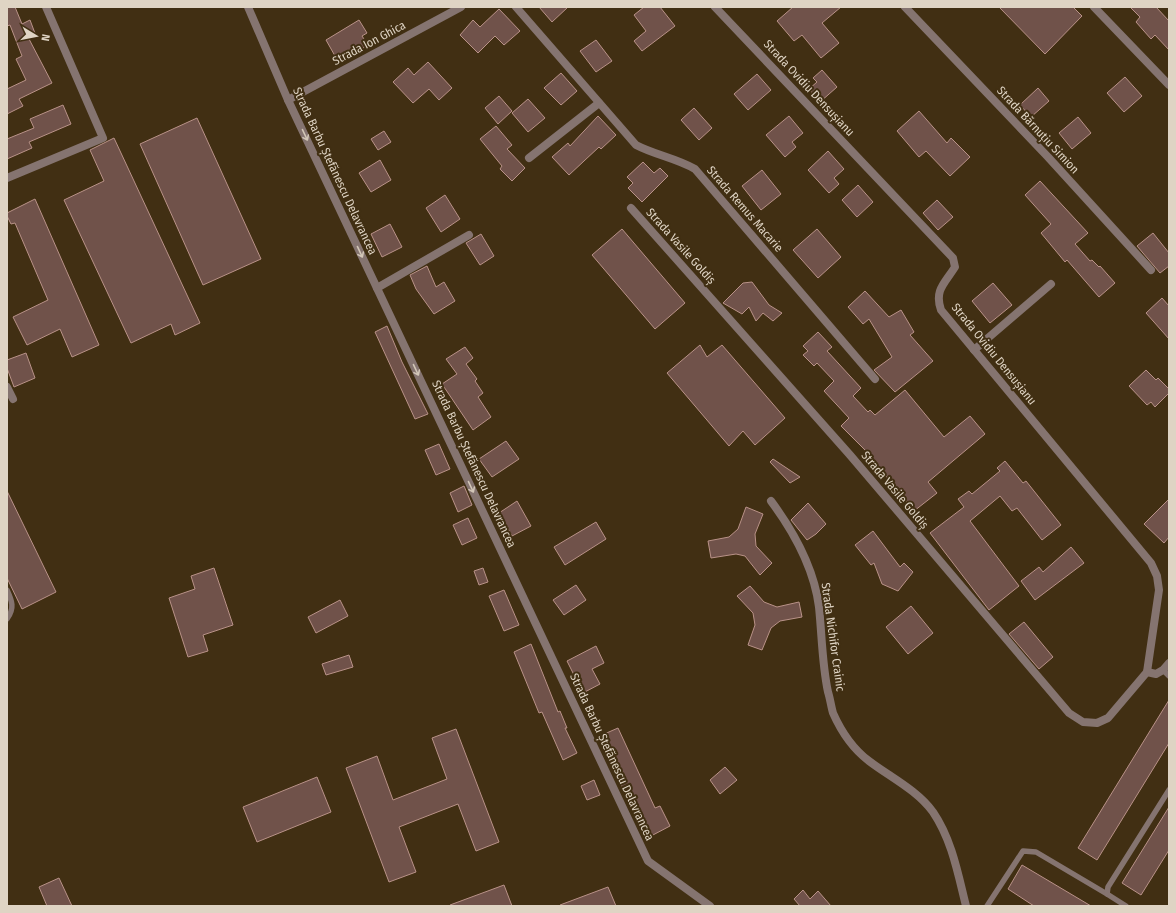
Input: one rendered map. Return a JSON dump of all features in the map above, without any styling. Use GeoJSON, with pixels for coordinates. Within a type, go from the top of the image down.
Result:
{"type":"FeatureCollection","features":[{"type":"Feature","properties":{"kind":"street"},"geometry":{"type":"LineString","coordinates":[[7,178],[103,138],[46,7]]}},
{"type":"Feature","properties":{"kind":"street","name":"Strada Barbu Ștefănescu Delavrancea"},"geometry":{"type":"LineString","coordinates":[[248,7],[288,100],[648,861],[710,906]]}},
{"type":"Feature","properties":{"kind":"street","name":"Strada Ion Ghica"},"geometry":{"type":"LineString","coordinates":[[288,100],[461,7]]}},
{"type":"Feature","properties":{"kind":"street","name":"Strada Remus Macarie"},"geometry":{"type":"LineString","coordinates":[[516,7],[636,145],[645,150],[681,161],[695,169],[875,379]]}},
{"type":"Feature","properties":{"kind":"street","name":"Strada Ovidiu Densușianu"},"geometry":{"type":"LineString","coordinates":[[715,7],[953,258],[955,266],[938,293],[938,301],[942,310],[1151,563],[1157,576],[1159,590],[1147,672]]}},
{"type":"Feature","properties":{"kind":"street","name":"Strada Bărnuțiu Simion"},"geometry":{"type":"LineString","coordinates":[[905,7],[1048,157],[1152,270]]}},
{"type":"Feature","properties":{"kind":"street"},"geometry":{"type":"LineString","coordinates":[[1094,7],[1169,85]]}},
{"type":"Feature","properties":{"kind":"street"},"geometry":{"type":"LineString","coordinates":[[528,158],[599,103]]}},
{"type":"Feature","properties":{"kind":"street","name":"Strada Vasile Goldiș"},"geometry":{"type":"LineString","coordinates":[[631,208],[850,455],[1069,713],[1083,722],[1097,723],[1108,718],[1147,672]]}},
{"type":"Feature","properties":{"kind":"street"},"geometry":{"type":"LineString","coordinates":[[377,288],[469,235]]}},
{"type":"Feature","properties":{"kind":"street"},"geometry":{"type":"LineString","coordinates":[[974,350],[1051,284]]}},
{"type":"Feature","properties":{"kind":"street"},"geometry":{"type":"LineString","coordinates":[[7,387],[13,400]]}},
{"type":"Feature","properties":{"kind":"street","name":"Strada Nichifor Crainic"},"geometry":{"type":"LineString","coordinates":[[771,501],[790,527],[809,566],[819,606],[823,668],[833,712],[847,738],[868,760],[916,795],[932,812],[946,837],[956,866],[966,906]]}},
{"type":"Feature","properties":{"kind":"street"},"geometry":{"type":"LineString","coordinates":[[1147,672],[1156,674],[1166,673],[1169,663]]}},
{"type":"Feature","properties":{"kind":"lane"},"geometry":{"type":"LineString","coordinates":[[7,590],[13,602],[13,608],[7,619]]}},
{"type":"Feature","properties":{"kind":"lane"},"geometry":{"type":"LineString","coordinates":[[1107,894],[1110,883],[1169,790]]}},
{"type":"Feature","properties":{"kind":"lane"},"geometry":{"type":"LineString","coordinates":[[987,906],[1023,851],[1036,852],[1126,906]]}},
{"type":"Feature","properties":{"kind":"building"},"geometry":{"type":"Polygon","coordinates":[[[7,7],[15,7],[22,24],[30,20],[36,36],[29,39],[52,83],[19,99],[23,106],[7,114],[7,89],[26,80],[16,59],[22,56],[10,25],[7,26],[7,7]]]}},
{"type":"Feature","properties":{"kind":"building"},"geometry":{"type":"Polygon","coordinates":[[[539,7],[568,7],[552,22],[539,7]]]}},
{"type":"Feature","properties":{"kind":"building"},"geometry":{"type":"Polygon","coordinates":[[[644,7],[660,7],[675,26],[642,51],[634,41],[646,31],[634,15],[644,7]]]}},
{"type":"Feature","properties":{"kind":"building"},"geometry":{"type":"Polygon","coordinates":[[[793,7],[841,7],[822,23],[839,43],[821,58],[802,35],[794,41],[777,21],[793,7]]]}},
{"type":"Feature","properties":{"kind":"building"},"geometry":{"type":"Polygon","coordinates":[[[999,7],[1073,7],[1082,16],[1045,54],[999,7]]]}},
{"type":"Feature","properties":{"kind":"building"},"geometry":{"type":"Polygon","coordinates":[[[1130,7],[1156,7],[1169,21],[1169,50],[1155,35],[1151,39],[1136,22],[1140,17],[1130,7]]]}},
{"type":"Feature","properties":{"kind":"building"},"geometry":{"type":"Polygon","coordinates":[[[499,9],[520,31],[504,45],[495,36],[478,53],[460,35],[473,20],[480,27],[499,9]]]}},
{"type":"Feature","properties":{"kind":"building"},"geometry":{"type":"Polygon","coordinates":[[[359,20],[367,33],[362,36],[368,45],[339,63],[326,40],[359,20]]]}},
{"type":"Feature","properties":{"kind":"building"},"geometry":{"type":"Polygon","coordinates":[[[596,40],[612,61],[596,72],[580,51],[596,40]]]}},
{"type":"Feature","properties":{"kind":"building"},"geometry":{"type":"Polygon","coordinates":[[[428,62],[452,88],[439,100],[429,89],[413,103],[393,82],[408,68],[414,75],[428,62]]]}},
{"type":"Feature","properties":{"kind":"building"},"geometry":{"type":"Polygon","coordinates":[[[822,70],[837,87],[820,102],[809,89],[817,82],[813,78],[822,70]]]}},
{"type":"Feature","properties":{"kind":"building"},"geometry":{"type":"Polygon","coordinates":[[[561,73],[577,91],[561,105],[544,88],[561,73]]]}},
{"type":"Feature","properties":{"kind":"building"},"geometry":{"type":"Polygon","coordinates":[[[757,74],[771,90],[748,110],[734,94],[757,74]]]}},
{"type":"Feature","properties":{"kind":"building"},"geometry":{"type":"Polygon","coordinates":[[[1125,77],[1142,96],[1124,112],[1107,93],[1125,77]]]}},
{"type":"Feature","properties":{"kind":"building"},"geometry":{"type":"Polygon","coordinates":[[[1038,88],[1049,101],[1031,117],[1020,105],[1038,88]]]}},
{"type":"Feature","properties":{"kind":"building"},"geometry":{"type":"Polygon","coordinates":[[[499,96],[512,111],[498,124],[485,108],[499,96]]]}},
{"type":"Feature","properties":{"kind":"building"},"geometry":{"type":"Polygon","coordinates":[[[528,99],[545,118],[528,132],[512,113],[528,99]]]}},
{"type":"Feature","properties":{"kind":"building"},"geometry":{"type":"Polygon","coordinates":[[[63,105],[71,124],[29,142],[32,148],[7,159],[7,139],[34,128],[30,119],[63,105]]]}},
{"type":"Feature","properties":{"kind":"building"},"geometry":{"type":"Polygon","coordinates":[[[694,108],[712,128],[699,140],[681,120],[694,108]]]}},
{"type":"Feature","properties":{"kind":"building"},"geometry":{"type":"Polygon","coordinates":[[[919,111],[947,143],[951,138],[970,157],[950,176],[926,151],[919,157],[897,131],[919,111]]]}},
{"type":"Feature","properties":{"kind":"building"},"geometry":{"type":"Polygon","coordinates":[[[598,116],[616,135],[601,149],[599,147],[569,175],[552,157],[568,143],[570,146],[598,116]]]}},
{"type":"Feature","properties":{"kind":"building"},"geometry":{"type":"Polygon","coordinates":[[[789,116],[803,133],[792,142],[796,147],[785,157],[766,135],[789,116]]]}},
{"type":"Feature","properties":{"kind":"building"},"geometry":{"type":"Polygon","coordinates":[[[1078,117],[1091,133],[1072,149],[1059,133],[1078,117]]]}},
{"type":"Feature","properties":{"kind":"building"},"geometry":{"type":"Polygon","coordinates":[[[197,118],[261,259],[203,285],[140,144],[197,118]]]}},
{"type":"Feature","properties":{"kind":"building"},"geometry":{"type":"Polygon","coordinates":[[[496,126],[512,145],[507,149],[525,168],[512,181],[500,169],[502,166],[480,139],[496,126]]]}},
{"type":"Feature","properties":{"kind":"building"},"geometry":{"type":"Polygon","coordinates":[[[384,131],[391,142],[378,150],[371,139],[384,131]]]}},
{"type":"Feature","properties":{"kind":"building"},"geometry":{"type":"Polygon","coordinates":[[[114,138],[200,323],[175,335],[171,324],[131,343],[64,200],[104,181],[90,150],[114,138]]]}},
{"type":"Feature","properties":{"kind":"building"},"geometry":{"type":"Polygon","coordinates":[[[828,151],[844,169],[834,178],[839,184],[829,193],[808,170],[828,151]]]}},
{"type":"Feature","properties":{"kind":"building"},"geometry":{"type":"Polygon","coordinates":[[[380,160],[391,180],[371,192],[359,173],[380,160]]]}},
{"type":"Feature","properties":{"kind":"building"},"geometry":{"type":"Polygon","coordinates":[[[643,162],[654,173],[660,168],[668,176],[642,202],[628,188],[633,183],[627,177],[643,162]]]}},
{"type":"Feature","properties":{"kind":"building"},"geometry":{"type":"Polygon","coordinates":[[[762,170],[781,194],[761,210],[742,186],[762,170]]]}},
{"type":"Feature","properties":{"kind":"building"},"geometry":{"type":"Polygon","coordinates":[[[1040,181],[1088,233],[1075,244],[1090,261],[1092,260],[1099,267],[1100,266],[1115,283],[1099,297],[1067,260],[1065,262],[1041,233],[1051,224],[1025,195],[1040,181]]]}},
{"type":"Feature","properties":{"kind":"building"},"geometry":{"type":"Polygon","coordinates":[[[858,185],[873,202],[857,217],[842,200],[858,185]]]}},
{"type":"Feature","properties":{"kind":"building"},"geometry":{"type":"Polygon","coordinates":[[[445,195],[460,219],[441,232],[426,208],[445,195]]]}},
{"type":"Feature","properties":{"kind":"building"},"geometry":{"type":"Polygon","coordinates":[[[35,199],[99,345],[72,357],[60,329],[27,345],[13,317],[48,300],[15,223],[11,224],[7,216],[7,213],[35,199]]]}},
{"type":"Feature","properties":{"kind":"building"},"geometry":{"type":"Polygon","coordinates":[[[937,200],[953,217],[938,230],[923,213],[937,200]]]}},
{"type":"Feature","properties":{"kind":"building"},"geometry":{"type":"Polygon","coordinates":[[[390,224],[402,247],[382,257],[371,234],[390,224]]]}},
{"type":"Feature","properties":{"kind":"building"},"geometry":{"type":"Polygon","coordinates":[[[622,229],[685,303],[655,329],[592,255],[622,229]]]}},
{"type":"Feature","properties":{"kind":"building"},"geometry":{"type":"Polygon","coordinates":[[[817,229],[841,257],[818,278],[793,250],[817,229]]]}},
{"type":"Feature","properties":{"kind":"building"},"geometry":{"type":"Polygon","coordinates":[[[1153,233],[1169,253],[1169,266],[1160,273],[1137,246],[1153,233]]]}},
{"type":"Feature","properties":{"kind":"building"},"geometry":{"type":"Polygon","coordinates":[[[481,234],[494,256],[480,265],[466,243],[481,234]]]}},
{"type":"Feature","properties":{"kind":"building"},"geometry":{"type":"Polygon","coordinates":[[[427,266],[436,287],[444,282],[455,301],[434,314],[416,289],[410,275],[427,266]]]}},
{"type":"Feature","properties":{"kind":"building"},"geometry":{"type":"Polygon","coordinates":[[[752,282],[769,305],[782,313],[773,321],[763,313],[756,321],[749,307],[742,314],[723,303],[743,283],[752,282]]]}},
{"type":"Feature","properties":{"kind":"building"},"geometry":{"type":"Polygon","coordinates":[[[993,283],[1012,305],[990,323],[972,301],[993,283]]]}},
{"type":"Feature","properties":{"kind":"building"},"geometry":{"type":"Polygon","coordinates":[[[865,291],[889,317],[901,310],[914,332],[910,335],[933,361],[895,392],[874,370],[892,357],[869,319],[863,324],[848,307],[865,291]]]}},
{"type":"Feature","properties":{"kind":"building"},"geometry":{"type":"Polygon","coordinates":[[[1162,298],[1169,306],[1169,339],[1146,313],[1162,298]]]}},
{"type":"Feature","properties":{"kind":"building"},"geometry":{"type":"Polygon","coordinates":[[[387,326],[402,362],[428,414],[415,419],[375,332],[387,326]]]}},
{"type":"Feature","properties":{"kind":"building"},"geometry":{"type":"Polygon","coordinates":[[[818,332],[832,347],[827,351],[861,388],[853,396],[868,412],[870,410],[875,415],[905,390],[944,437],[970,416],[985,434],[928,482],[937,493],[914,511],[865,450],[841,426],[849,418],[824,391],[834,381],[817,363],[814,366],[803,355],[808,351],[803,346],[818,332]]]}},
{"type":"Feature","properties":{"kind":"building"},"geometry":{"type":"Polygon","coordinates":[[[700,345],[707,357],[722,345],[785,418],[755,445],[743,431],[729,446],[667,373],[700,345]]]}},
{"type":"Feature","properties":{"kind":"building"},"geometry":{"type":"Polygon","coordinates":[[[465,347],[473,358],[466,364],[477,379],[475,381],[483,393],[478,397],[491,417],[473,430],[442,384],[457,374],[446,359],[465,347]]]}},
{"type":"Feature","properties":{"kind":"building"},"geometry":{"type":"Polygon","coordinates":[[[26,353],[35,378],[14,387],[7,368],[7,360],[26,353]]]}},
{"type":"Feature","properties":{"kind":"building"},"geometry":{"type":"Polygon","coordinates":[[[1146,370],[1156,380],[1158,378],[1169,389],[1169,393],[1155,407],[1151,402],[1147,405],[1129,386],[1146,370]]]}},
{"type":"Feature","properties":{"kind":"building"},"geometry":{"type":"Polygon","coordinates":[[[506,441],[519,459],[492,477],[479,459],[506,441]]]}},
{"type":"Feature","properties":{"kind":"building"},"geometry":{"type":"Polygon","coordinates":[[[439,444],[450,469],[436,475],[425,450],[439,444]]]}},
{"type":"Feature","properties":{"kind":"building"},"geometry":{"type":"Polygon","coordinates":[[[773,459],[800,477],[790,483],[770,462],[773,459]]]}},
{"type":"Feature","properties":{"kind":"building"},"geometry":{"type":"Polygon","coordinates":[[[1005,461],[1023,483],[1026,481],[1061,525],[1042,540],[1017,508],[1012,511],[1000,496],[970,521],[1019,586],[989,610],[930,533],[964,507],[958,499],[969,491],[972,494],[1000,471],[997,468],[1005,461]]]}},
{"type":"Feature","properties":{"kind":"building"},"geometry":{"type":"Polygon","coordinates":[[[464,486],[472,505],[458,512],[450,493],[464,486]]]}},
{"type":"Feature","properties":{"kind":"building"},"geometry":{"type":"Polygon","coordinates":[[[7,491],[56,592],[22,609],[7,578],[7,491]]]}},
{"type":"Feature","properties":{"kind":"building"},"geometry":{"type":"Polygon","coordinates":[[[1169,499],[1169,537],[1164,543],[1144,524],[1169,499]]]}},
{"type":"Feature","properties":{"kind":"building"},"geometry":{"type":"Polygon","coordinates":[[[517,501],[531,526],[512,536],[499,513],[517,501]]]}},
{"type":"Feature","properties":{"kind":"building"},"geometry":{"type":"Polygon","coordinates":[[[808,503],[826,524],[816,534],[807,540],[791,520],[808,503]]]}},
{"type":"Feature","properties":{"kind":"building"},"geometry":{"type":"Polygon","coordinates":[[[746,507],[763,514],[755,534],[756,546],[772,563],[760,575],[745,556],[736,554],[711,558],[708,541],[729,537],[738,529],[746,507]]]}},
{"type":"Feature","properties":{"kind":"building"},"geometry":{"type":"Polygon","coordinates":[[[468,518],[477,538],[462,545],[453,525],[468,518]]]}},
{"type":"Feature","properties":{"kind":"building"},"geometry":{"type":"Polygon","coordinates":[[[596,522],[606,539],[565,565],[554,547],[596,522]]]}},
{"type":"Feature","properties":{"kind":"building"},"geometry":{"type":"Polygon","coordinates":[[[873,531],[900,567],[904,563],[913,572],[898,591],[882,584],[874,563],[871,565],[855,545],[873,531]]]}},
{"type":"Feature","properties":{"kind":"building"},"geometry":{"type":"Polygon","coordinates":[[[1071,547],[1084,563],[1035,600],[1021,581],[1039,567],[1043,572],[1071,547]]]}},
{"type":"Feature","properties":{"kind":"building"},"geometry":{"type":"Polygon","coordinates":[[[214,568],[233,625],[203,635],[208,651],[188,657],[169,598],[195,589],[191,576],[214,568]]]}},
{"type":"Feature","properties":{"kind":"building"},"geometry":{"type":"Polygon","coordinates":[[[483,568],[488,582],[479,585],[474,571],[483,568]]]}},
{"type":"Feature","properties":{"kind":"building"},"geometry":{"type":"Polygon","coordinates":[[[576,585],[586,600],[564,615],[553,600],[576,585]]]}},
{"type":"Feature","properties":{"kind":"building"},"geometry":{"type":"Polygon","coordinates":[[[750,586],[764,602],[777,607],[799,602],[802,617],[780,621],[771,628],[762,650],[748,645],[755,625],[753,613],[737,596],[750,586]]]}},
{"type":"Feature","properties":{"kind":"building"},"geometry":{"type":"Polygon","coordinates":[[[504,590],[519,625],[504,631],[489,596],[504,590]]]}},
{"type":"Feature","properties":{"kind":"building"},"geometry":{"type":"Polygon","coordinates":[[[340,600],[348,616],[316,633],[308,617],[340,600]]]}},
{"type":"Feature","properties":{"kind":"building"},"geometry":{"type":"Polygon","coordinates":[[[911,606],[933,633],[908,654],[886,627],[911,606]]]}},
{"type":"Feature","properties":{"kind":"building"},"geometry":{"type":"Polygon","coordinates":[[[1024,622],[1053,657],[1039,669],[1009,634],[1024,622]]]}},
{"type":"Feature","properties":{"kind":"building"},"geometry":{"type":"Polygon","coordinates":[[[531,644],[558,712],[560,711],[567,728],[565,728],[577,753],[563,760],[542,712],[539,713],[514,652],[531,644]]]}},
{"type":"Feature","properties":{"kind":"building"},"geometry":{"type":"Polygon","coordinates":[[[596,646],[604,663],[592,669],[600,684],[583,693],[567,661],[596,646]]]}},
{"type":"Feature","properties":{"kind":"building"},"geometry":{"type":"Polygon","coordinates":[[[349,655],[353,667],[326,675],[322,664],[349,655]]]}},
{"type":"Feature","properties":{"kind":"building"},"geometry":{"type":"Polygon","coordinates":[[[1169,700],[1169,743],[1097,860],[1078,848],[1169,700]]]}},
{"type":"Feature","properties":{"kind":"building"},"geometry":{"type":"Polygon","coordinates":[[[618,728],[655,808],[660,806],[670,826],[651,836],[633,798],[629,800],[610,763],[614,761],[602,735],[618,728]]]}},
{"type":"Feature","properties":{"kind":"building"},"geometry":{"type":"Polygon","coordinates":[[[456,729],[499,842],[476,851],[458,804],[399,827],[416,872],[389,882],[346,768],[377,756],[393,800],[447,779],[432,738],[456,729]]]}},
{"type":"Feature","properties":{"kind":"building"},"geometry":{"type":"Polygon","coordinates":[[[725,767],[737,780],[720,794],[710,780],[725,767]]]}},
{"type":"Feature","properties":{"kind":"building"},"geometry":{"type":"Polygon","coordinates":[[[317,777],[331,812],[257,842],[243,807],[317,777]]]}},
{"type":"Feature","properties":{"kind":"building"},"geometry":{"type":"Polygon","coordinates":[[[594,780],[600,795],[587,800],[581,786],[594,780]]]}},
{"type":"Feature","properties":{"kind":"building"},"geometry":{"type":"Polygon","coordinates":[[[1169,807],[1169,850],[1141,895],[1122,883],[1169,807]]]}},
{"type":"Feature","properties":{"kind":"building"},"geometry":{"type":"Polygon","coordinates":[[[1022,865],[1091,906],[1034,906],[1008,889],[1022,865]]]}},
{"type":"Feature","properties":{"kind":"building"},"geometry":{"type":"Polygon","coordinates":[[[59,878],[72,906],[47,906],[39,887],[59,878]]]}},
{"type":"Feature","properties":{"kind":"building"},"geometry":{"type":"Polygon","coordinates":[[[504,885],[512,906],[450,905],[504,885]]]}},
{"type":"Feature","properties":{"kind":"building"},"geometry":{"type":"Polygon","coordinates":[[[608,887],[616,906],[560,906],[560,905],[608,887]]]}},
{"type":"Feature","properties":{"kind":"building"},"geometry":{"type":"Polygon","coordinates":[[[803,890],[810,899],[818,891],[831,906],[800,906],[794,899],[803,890]]]}}]}
